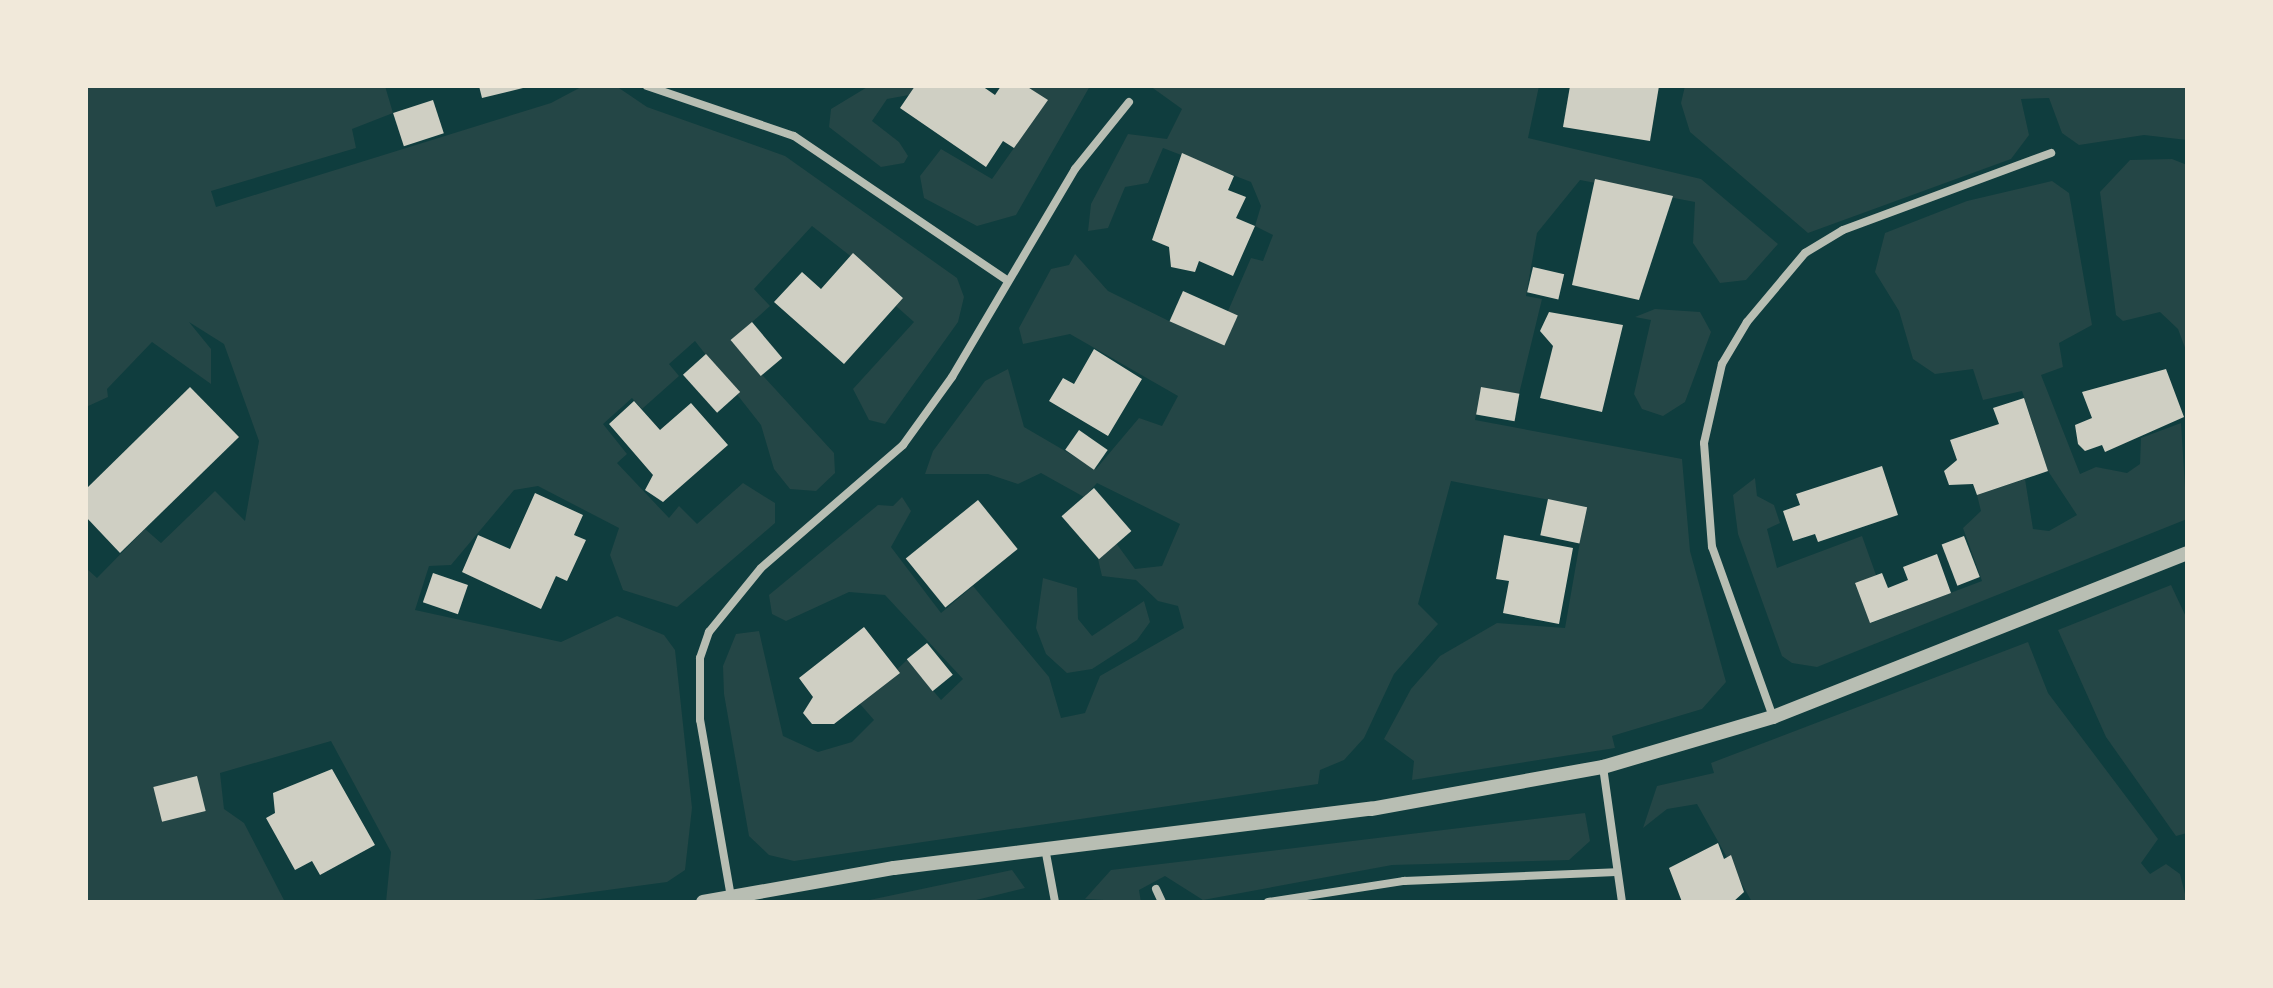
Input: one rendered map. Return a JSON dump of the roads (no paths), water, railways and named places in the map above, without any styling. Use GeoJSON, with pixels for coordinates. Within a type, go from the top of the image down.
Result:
{"type":"FeatureCollection","features":[{"type":"Feature","properties":{"kind":"street"},"geometry":{"type":"LineString","coordinates":[[647,86],[794,136],[1008,281]]}},
{"type":"Feature","properties":{"kind":"street"},"geometry":{"type":"LineString","coordinates":[[731,897],[700,720],[700,658],[709,632],[730,597],[903,445],[1075,169],[1129,102]]}},
{"type":"Feature","properties":{"kind":"street"},"geometry":{"type":"LineString","coordinates":[[1773,717],[1712,547],[1704,443],[1722,364],[1754,311],[1805,253],[1843,230],[2051,153]]}},
{"type":"Feature","properties":{"kind":"street"},"geometry":{"type":"LineString","coordinates":[[703,902],[1045,847],[1371,809],[1603,767],[1773,717],[2187,553]]}},
{"type":"Feature","properties":{"kind":"street"},"geometry":{"type":"LineString","coordinates":[[1603,767],[1622,902]]}},
{"type":"Feature","properties":{"kind":"street"},"geometry":{"type":"LineString","coordinates":[[1045,847],[1055,902]]}},
{"type":"Feature","properties":{"kind":"street"},"geometry":{"type":"LineString","coordinates":[[1268,902],[1404,881],[1616,872]]}},
{"type":"Feature","properties":{"kind":"street"},"geometry":{"type":"LineString","coordinates":[[1156,889],[1162,902]]}}]}
